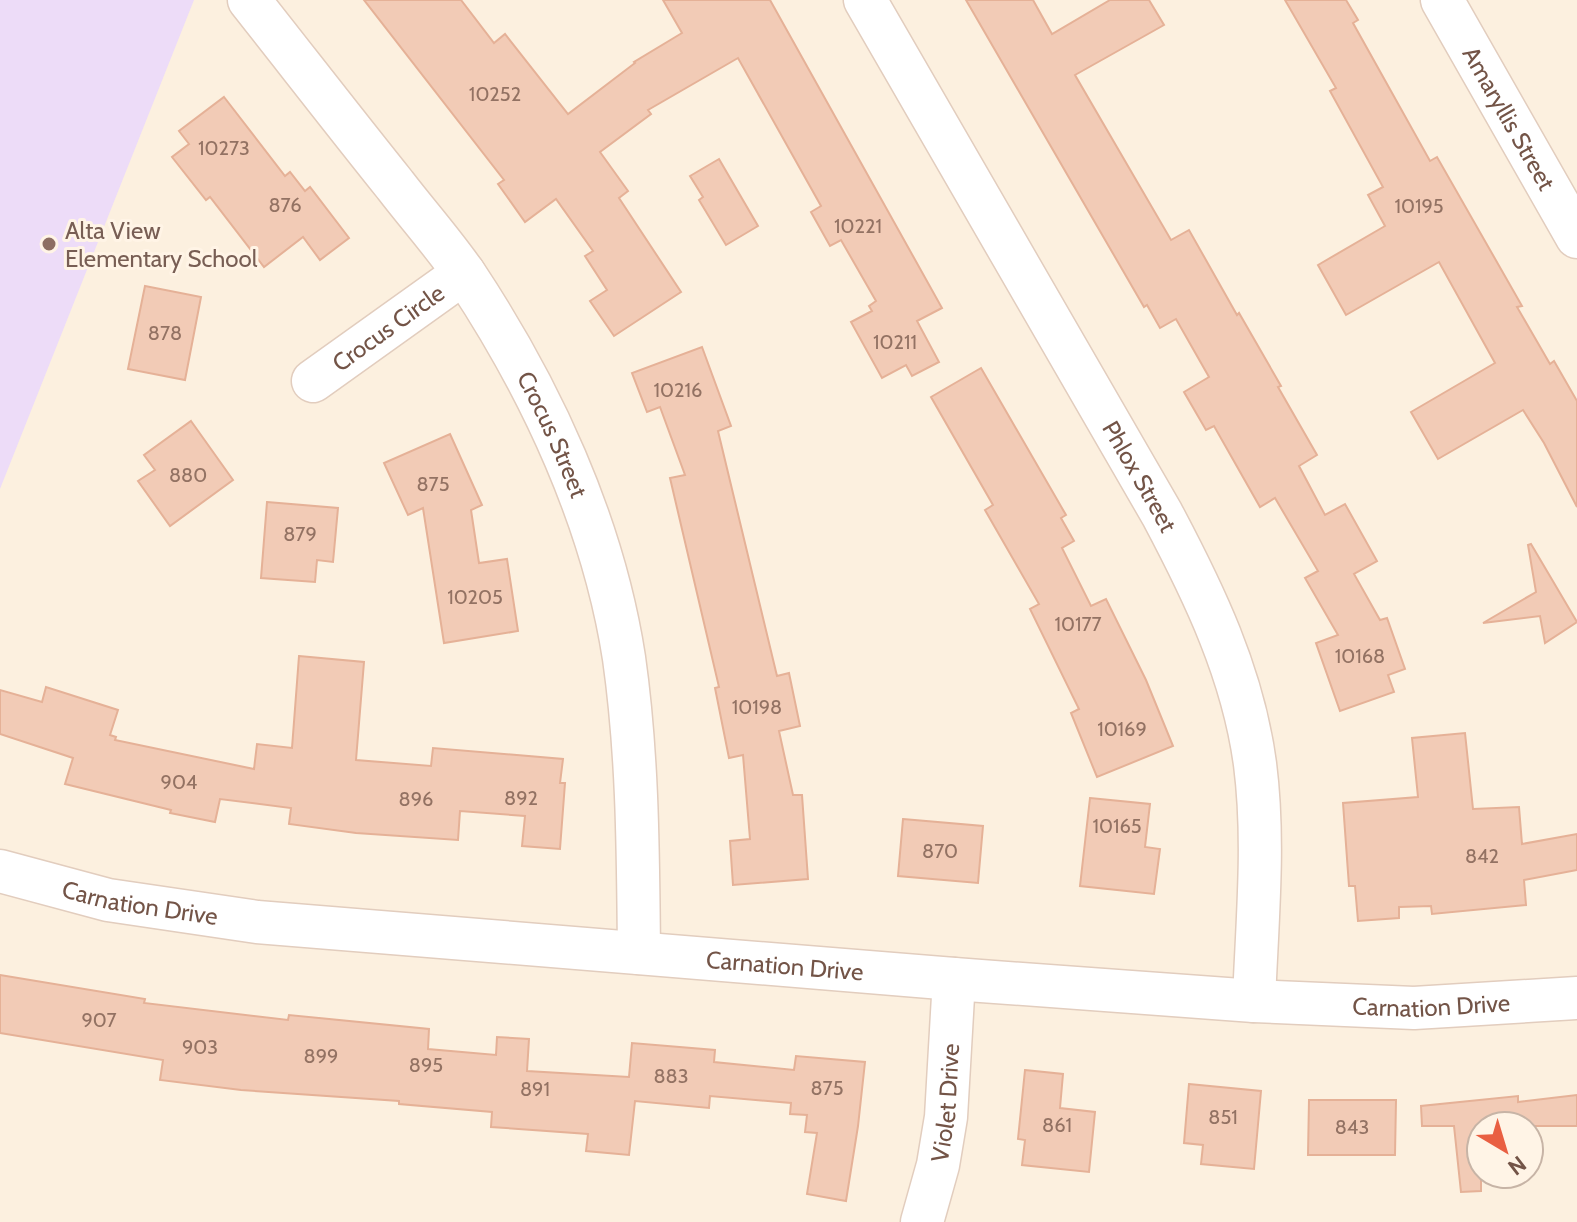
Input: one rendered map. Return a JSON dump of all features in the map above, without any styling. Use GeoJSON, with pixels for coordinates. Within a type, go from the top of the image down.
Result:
{"type":"FeatureCollection","features":[{"type":"Feature","properties":{"kind":"street","name":"Phlox Street"},"geometry":{"type":"LineString","coordinates":[[865,0],[1162,514],[1209,607],[1236,676],[1255,763],[1259,853],[1254,1001]]}},
{"type":"Feature","properties":{"kind":"street","name":"Amaryllis Street"},"geometry":{"type":"LineString","coordinates":[[1442,0],[1577,237]]}},
{"type":"Feature","properties":{"kind":"street","name":"Crocus Street"},"geometry":{"type":"LineString","coordinates":[[261,4],[464,273],[505,339],[547,417],[581,500],[607,578],[624,657],[635,763],[639,953]]}},
{"type":"Feature","properties":{"kind":"street","name":"Crocus Circle"},"geometry":{"type":"LineString","coordinates":[[313,381],[464,273]]}},
{"type":"Feature","properties":{"kind":"street","name":"Carnation Drive"},"geometry":{"type":"LineString","coordinates":[[0,871],[108,900],[257,922],[954,979],[1254,1001],[1414,1008],[1577,998]]}},
{"type":"Feature","properties":{"kind":"street","name":"Violet Drive"},"geometry":{"type":"LineString","coordinates":[[922,1222],[938,1165],[946,1117],[954,979]]}},
{"type":"Feature","properties":{"kind":"shaded area","name":"Alta View Elementary School"},"geometry":{"type":"Polygon","coordinates":[[[0,0],[194,0],[0,489],[0,0]]]}},
{"type":"Feature","properties":{"kind":"building"},"geometry":{"type":"Polygon","coordinates":[[[364,0],[461,0],[494,43],[505,34],[568,114],[634,62],[682,33],[663,0],[770,0],[942,308],[917,321],[939,362],[912,376],[906,365],[882,378],[851,322],[872,311],[869,306],[876,301],[841,240],[830,246],[811,212],[821,206],[738,58],[648,110],[651,114],[600,152],[628,191],[619,198],[681,292],[614,336],[590,301],[607,290],[585,256],[593,251],[556,199],[525,222],[498,184],[504,180],[364,0]]]}},
{"type":"Feature","properties":{"kind":"building"},"geometry":{"type":"Polygon","coordinates":[[[966,0],[1033,0],[1052,34],[1110,0],[1149,0],[1164,25],[1075,75],[1171,240],[1189,230],[1281,386],[1278,387],[1317,455],[1299,466],[1325,515],[1345,504],[1377,561],[1354,574],[1380,620],[1387,618],[1405,669],[1388,675],[1394,692],[1340,711],[1316,643],[1338,635],[1305,578],[1318,571],[1275,498],[1260,507],[1214,426],[1206,430],[1184,392],[1209,377],[1176,319],[1160,328],[1147,305],[1144,307],[966,0]]]}},
{"type":"Feature","properties":{"kind":"building"},"geometry":{"type":"Polygon","coordinates":[[[1285,0],[1346,0],[1358,20],[1353,23],[1430,161],[1437,157],[1522,306],[1517,307],[1550,364],[1554,361],[1577,401],[1577,507],[1523,410],[1438,459],[1411,412],[1495,363],[1439,262],[1346,315],[1318,265],[1385,226],[1368,195],[1383,187],[1330,91],[1336,88],[1285,0]]]}},
{"type":"Feature","properties":{"kind":"building"},"geometry":{"type":"Polygon","coordinates":[[[224,97],[285,176],[290,172],[305,191],[310,187],[349,238],[320,260],[303,237],[264,267],[210,197],[206,200],[172,157],[189,144],[179,131],[224,97]]]}},
{"type":"Feature","properties":{"kind":"building"},"geometry":{"type":"Polygon","coordinates":[[[719,159],[758,226],[726,245],[699,200],[703,197],[690,176],[719,159]]]}},
{"type":"Feature","properties":{"kind":"building"},"geometry":{"type":"Polygon","coordinates":[[[145,286],[201,297],[185,380],[128,369],[145,286]]]}},
{"type":"Feature","properties":{"kind":"building"},"geometry":{"type":"Polygon","coordinates":[[[702,347],[731,426],[718,431],[777,676],[789,673],[800,726],[779,731],[793,795],[802,795],[808,879],[733,885],[730,841],[750,839],[743,755],[729,758],[715,688],[719,687],[670,478],[685,475],[660,407],[647,412],[632,373],[702,347]]]}},
{"type":"Feature","properties":{"kind":"building"},"geometry":{"type":"Polygon","coordinates":[[[981,368],[1066,515],[1061,518],[1074,541],[1062,548],[1091,606],[1106,599],[1146,680],[1173,746],[1097,777],[1071,713],[1079,709],[1030,609],[1039,604],[985,510],[993,505],[931,397],[981,368]]]}},
{"type":"Feature","properties":{"kind":"building"},"geometry":{"type":"Polygon","coordinates":[[[191,421],[233,480],[170,526],[138,481],[155,470],[144,455],[191,421]]]}},
{"type":"Feature","properties":{"kind":"building"},"geometry":{"type":"Polygon","coordinates":[[[450,434],[482,505],[471,510],[479,563],[507,559],[518,631],[444,643],[423,508],[408,515],[384,463],[450,434]]]}},
{"type":"Feature","properties":{"kind":"building"},"geometry":{"type":"Polygon","coordinates":[[[267,502],[338,508],[333,562],[317,560],[315,582],[261,578],[267,502]]]}},
{"type":"Feature","properties":{"kind":"building"},"geometry":{"type":"Polygon","coordinates":[[[1531,544],[1577,622],[1545,643],[1540,616],[1483,623],[1536,592],[1528,545],[1531,544]]]}},
{"type":"Feature","properties":{"kind":"building"},"geometry":{"type":"Polygon","coordinates":[[[299,656],[364,662],[356,760],[431,766],[433,748],[563,759],[560,783],[565,783],[560,849],[522,846],[525,816],[460,811],[458,840],[356,833],[289,824],[291,808],[220,799],[215,822],[170,813],[171,810],[65,784],[73,758],[0,734],[0,690],[42,702],[46,687],[118,710],[110,735],[116,737],[115,740],[254,769],[257,744],[292,748],[299,656]]]}},
{"type":"Feature","properties":{"kind":"building"},"geometry":{"type":"Polygon","coordinates":[[[1465,733],[1473,809],[1519,807],[1522,844],[1577,834],[1577,870],[1524,880],[1526,905],[1432,914],[1431,906],[1399,907],[1399,918],[1358,921],[1355,886],[1349,886],[1343,803],[1418,797],[1412,738],[1465,733]]]}},
{"type":"Feature","properties":{"kind":"building"},"geometry":{"type":"Polygon","coordinates":[[[1090,798],[1150,804],[1145,847],[1160,849],[1154,894],[1080,886],[1090,798]]]}},
{"type":"Feature","properties":{"kind":"building"},"geometry":{"type":"Polygon","coordinates":[[[903,819],[983,826],[978,883],[898,876],[903,819]]]}},
{"type":"Feature","properties":{"kind":"building"},"geometry":{"type":"Polygon","coordinates":[[[0,975],[145,999],[144,1003],[288,1020],[289,1015],[429,1029],[428,1049],[496,1055],[497,1037],[529,1039],[527,1071],[629,1077],[632,1043],[715,1050],[714,1062],[794,1070],[796,1056],[865,1062],[846,1201],[807,1194],[817,1133],[805,1132],[807,1115],[790,1114],[791,1103],[710,1096],[709,1108],[635,1101],[629,1155],[586,1151],[588,1134],[491,1127],[492,1112],[160,1080],[163,1060],[0,1033],[0,975]]]}},
{"type":"Feature","properties":{"kind":"building"},"geometry":{"type":"Polygon","coordinates":[[[1025,1070],[1063,1074],[1060,1108],[1095,1112],[1089,1172],[1022,1165],[1025,1140],[1018,1139],[1025,1070]]]}},
{"type":"Feature","properties":{"kind":"building"},"geometry":{"type":"Polygon","coordinates":[[[1189,1084],[1261,1091],[1254,1169],[1201,1164],[1203,1145],[1184,1143],[1189,1084]]]}},
{"type":"Feature","properties":{"kind":"building"},"geometry":{"type":"Polygon","coordinates":[[[1577,1095],[1577,1126],[1545,1126],[1545,1110],[1465,1110],[1465,1190],[1481,1191],[1461,1192],[1454,1126],[1422,1126],[1421,1106],[1518,1096],[1518,1102],[1577,1095]]]}},
{"type":"Feature","properties":{"kind":"building"},"geometry":{"type":"Polygon","coordinates":[[[1309,1100],[1396,1100],[1395,1155],[1308,1155],[1309,1100]]]}},
{"type":"Feature","properties":{"kind":"place","name":"Alta View Elementary School"},"geometry":{"type":"Point","coordinates":[49,244]}}]}
